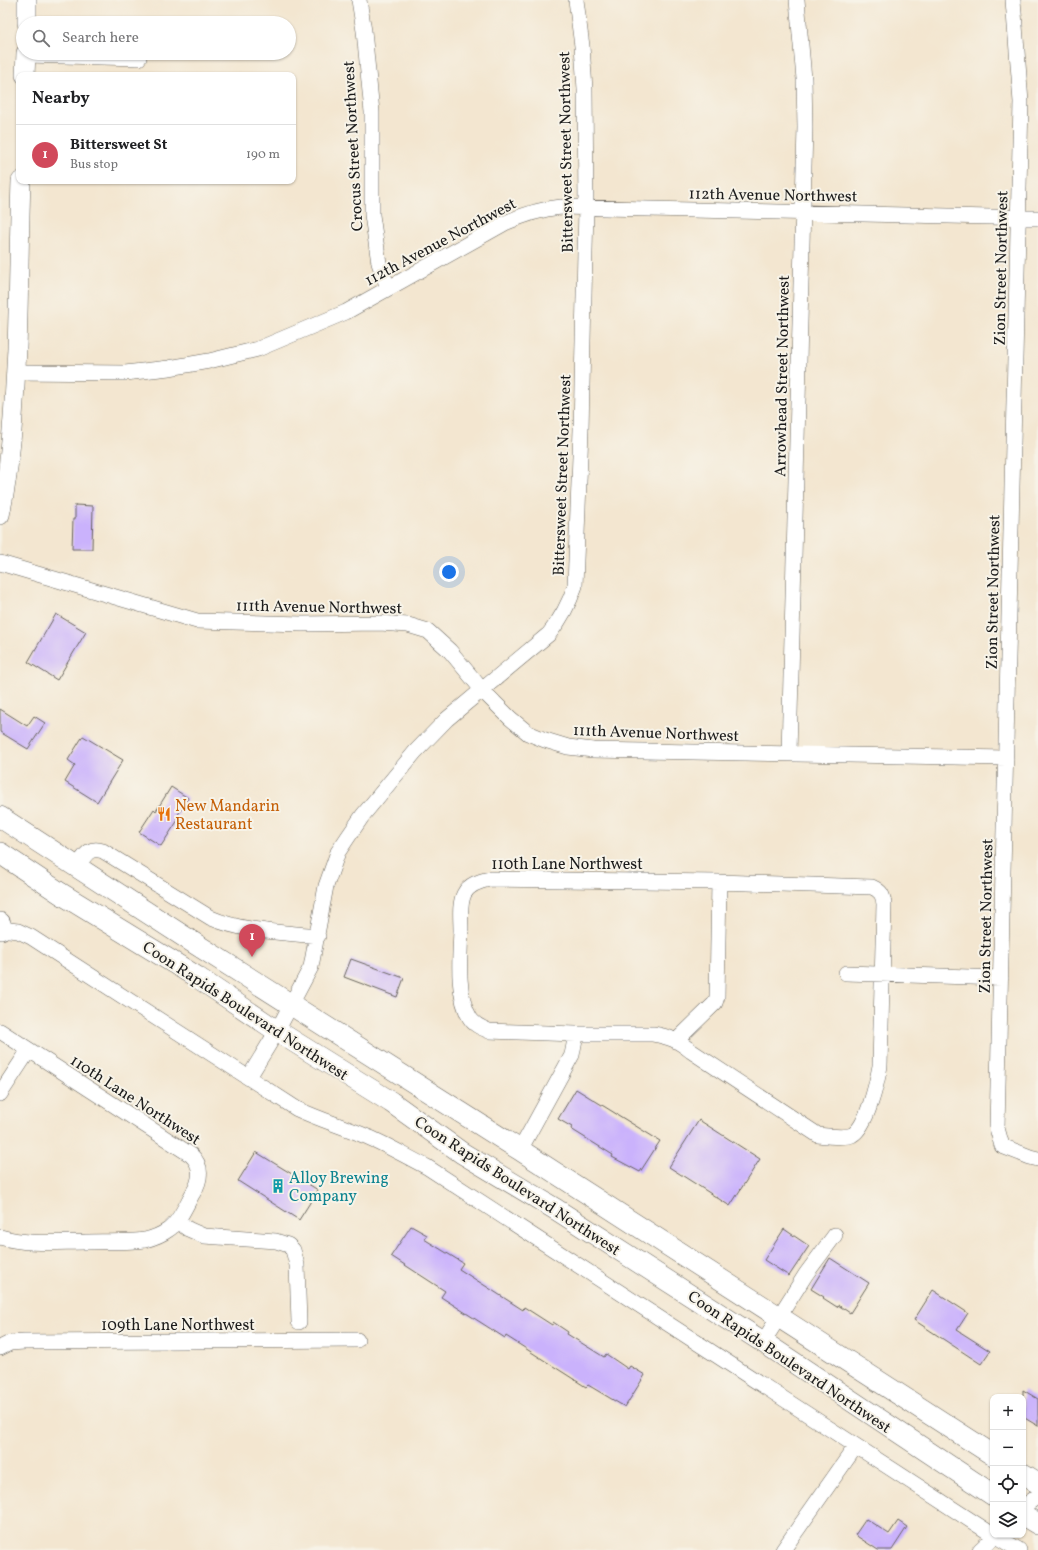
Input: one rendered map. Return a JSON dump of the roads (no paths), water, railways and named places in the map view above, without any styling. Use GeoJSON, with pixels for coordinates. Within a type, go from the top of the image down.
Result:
{"type":"FeatureCollection","features":[{"type":"Feature","properties":{"kind":"main road","name":"Coon Rapids Boulevard Northwest"},"geometry":{"type":"LineString","coordinates":[[0,817],[194,943],[292,1004],[779,1316],[990,1453]]}},
{"type":"Feature","properties":{"kind":"main road","name":"Coon Rapids Boulevard Northwest"},"geometry":{"type":"LineString","coordinates":[[0,854],[60,893],[197,977],[278,1031],[391,1102],[462,1153],[558,1210],[763,1342],[990,1493]]}},
{"type":"Feature","properties":{"kind":"main road"},"geometry":{"type":"LineString","coordinates":[[1026,1476],[1038,1483]]}},
{"type":"Feature","properties":{"kind":"main road"},"geometry":{"type":"LineString","coordinates":[[1026,1517],[1038,1524]]}},
{"type":"Feature","properties":{"kind":"street"},"geometry":{"type":"LineString","coordinates":[[27,16],[28,0]]}},
{"type":"Feature","properties":{"kind":"street","name":"Crocus Street Northwest"},"geometry":{"type":"LineString","coordinates":[[358,0],[366,46],[372,112],[372,215],[379,263],[388,288]]}},
{"type":"Feature","properties":{"kind":"street","name":"Bittersweet Street Northwest"},"geometry":{"type":"LineString","coordinates":[[249,1077],[278,1031],[311,967],[318,936],[326,886],[338,852],[363,815],[415,752],[447,720],[549,634],[559,621],[570,601],[575,586],[586,207],[585,89],[582,46],[576,0]]}},
{"type":"Feature","properties":{"kind":"street","name":"Arrowhead Street Northwest"},"geometry":{"type":"LineString","coordinates":[[789,754],[806,127],[804,79],[796,0]]}},
{"type":"Feature","properties":{"kind":"street","name":"Zion Street Northwest"},"geometry":{"type":"LineString","coordinates":[[1013,0],[1021,102],[997,1128],[1002,1146],[1038,1159]]}},
{"type":"Feature","properties":{"kind":"street"},"geometry":{"type":"LineString","coordinates":[[25,72],[26,60]]}},
{"type":"Feature","properties":{"kind":"street"},"geometry":{"type":"LineString","coordinates":[[0,515],[8,475],[13,426],[16,372],[21,184]]}},
{"type":"Feature","properties":{"kind":"street","name":"112th Avenue Northwest"},"geometry":{"type":"LineString","coordinates":[[16,372],[125,372],[169,368],[210,361],[258,349],[302,332],[346,312],[505,223],[522,215],[543,209],[586,207],[1038,218]]}},
{"type":"Feature","properties":{"kind":"street","name":"111th Avenue Northwest"},"geometry":{"type":"LineString","coordinates":[[0,563],[197,621],[302,624],[380,623],[408,625],[428,630],[450,651],[483,691],[510,718],[528,733],[568,747],[593,750],[1006,758]]}},
{"type":"Feature","properties":{"kind":"street"},"geometry":{"type":"LineString","coordinates":[[77,867],[88,852],[96,849],[103,851],[211,918],[224,924],[318,936]]}},
{"type":"Feature","properties":{"kind":"street","name":"110th Lane Northwest"},"geometry":{"type":"LineString","coordinates":[[490,879],[719,882],[872,886],[879,890],[883,895],[880,1066],[878,1080],[863,1123],[857,1132],[851,1136],[818,1135],[691,1051],[677,1040],[653,1034],[576,1034],[489,1031],[479,1027],[470,1019],[465,1008],[460,970],[462,904],[464,894],[470,886],[490,879]]}},
{"type":"Feature","properties":{"kind":"street"},"geometry":{"type":"LineString","coordinates":[[677,1040],[715,1003],[717,997],[719,882]]}},
{"type":"Feature","properties":{"kind":"street"},"geometry":{"type":"LineString","coordinates":[[0,927],[18,931],[30,937],[297,1109],[318,1119],[364,1135],[427,1167],[990,1532]]}},
{"type":"Feature","properties":{"kind":"street"},"geometry":{"type":"LineString","coordinates":[[846,973],[1001,978]]}},
{"type":"Feature","properties":{"kind":"street","name":"110th Lane Northwest"},"geometry":{"type":"LineString","coordinates":[[0,1031],[197,1160],[200,1175],[198,1182],[177,1221]]}},
{"type":"Feature","properties":{"kind":"street"},"geometry":{"type":"LineString","coordinates":[[520,1150],[572,1055],[576,1034]]}},
{"type":"Feature","properties":{"kind":"street"},"geometry":{"type":"LineString","coordinates":[[0,1094],[29,1050]]}},
{"type":"Feature","properties":{"kind":"street"},"geometry":{"type":"LineString","coordinates":[[0,1237],[16,1241],[33,1242],[130,1241],[158,1236],[169,1230],[177,1221],[188,1230],[204,1236],[276,1241],[288,1245],[293,1250],[297,1265],[299,1322]]}},
{"type":"Feature","properties":{"kind":"street"},"geometry":{"type":"LineString","coordinates":[[763,1342],[806,1274],[835,1235]]}},
{"type":"Feature","properties":{"kind":"street","name":"109th Lane Northwest"},"geometry":{"type":"LineString","coordinates":[[0,1348],[10,1343],[24,1342],[357,1340]]}},
{"type":"Feature","properties":{"kind":"street"},"geometry":{"type":"LineString","coordinates":[[783,1550],[856,1446]]}},
{"type":"Feature","properties":{"kind":"street"},"geometry":{"type":"LineString","coordinates":[[1026,1506],[1038,1496]]}},
{"type":"Feature","properties":{"kind":"street"},"geometry":{"type":"LineString","coordinates":[[980,1550],[991,1538]]}},
{"type":"Feature","properties":{"kind":"street"},"geometry":{"type":"LineString","coordinates":[[999,1538],[1019,1550]]}},
{"type":"Feature","properties":{"kind":"place","name":"New Mandarin Restaurant"},"geometry":{"type":"Point","coordinates":[164,814]}},
{"type":"Feature","properties":{"kind":"place","name":"Bittersweet St"},"geometry":{"type":"Point","coordinates":[252,957]}},
{"type":"Feature","properties":{"kind":"place","name":"Alloy Brewing Company"},"geometry":{"type":"Point","coordinates":[278,1186]}}]}
